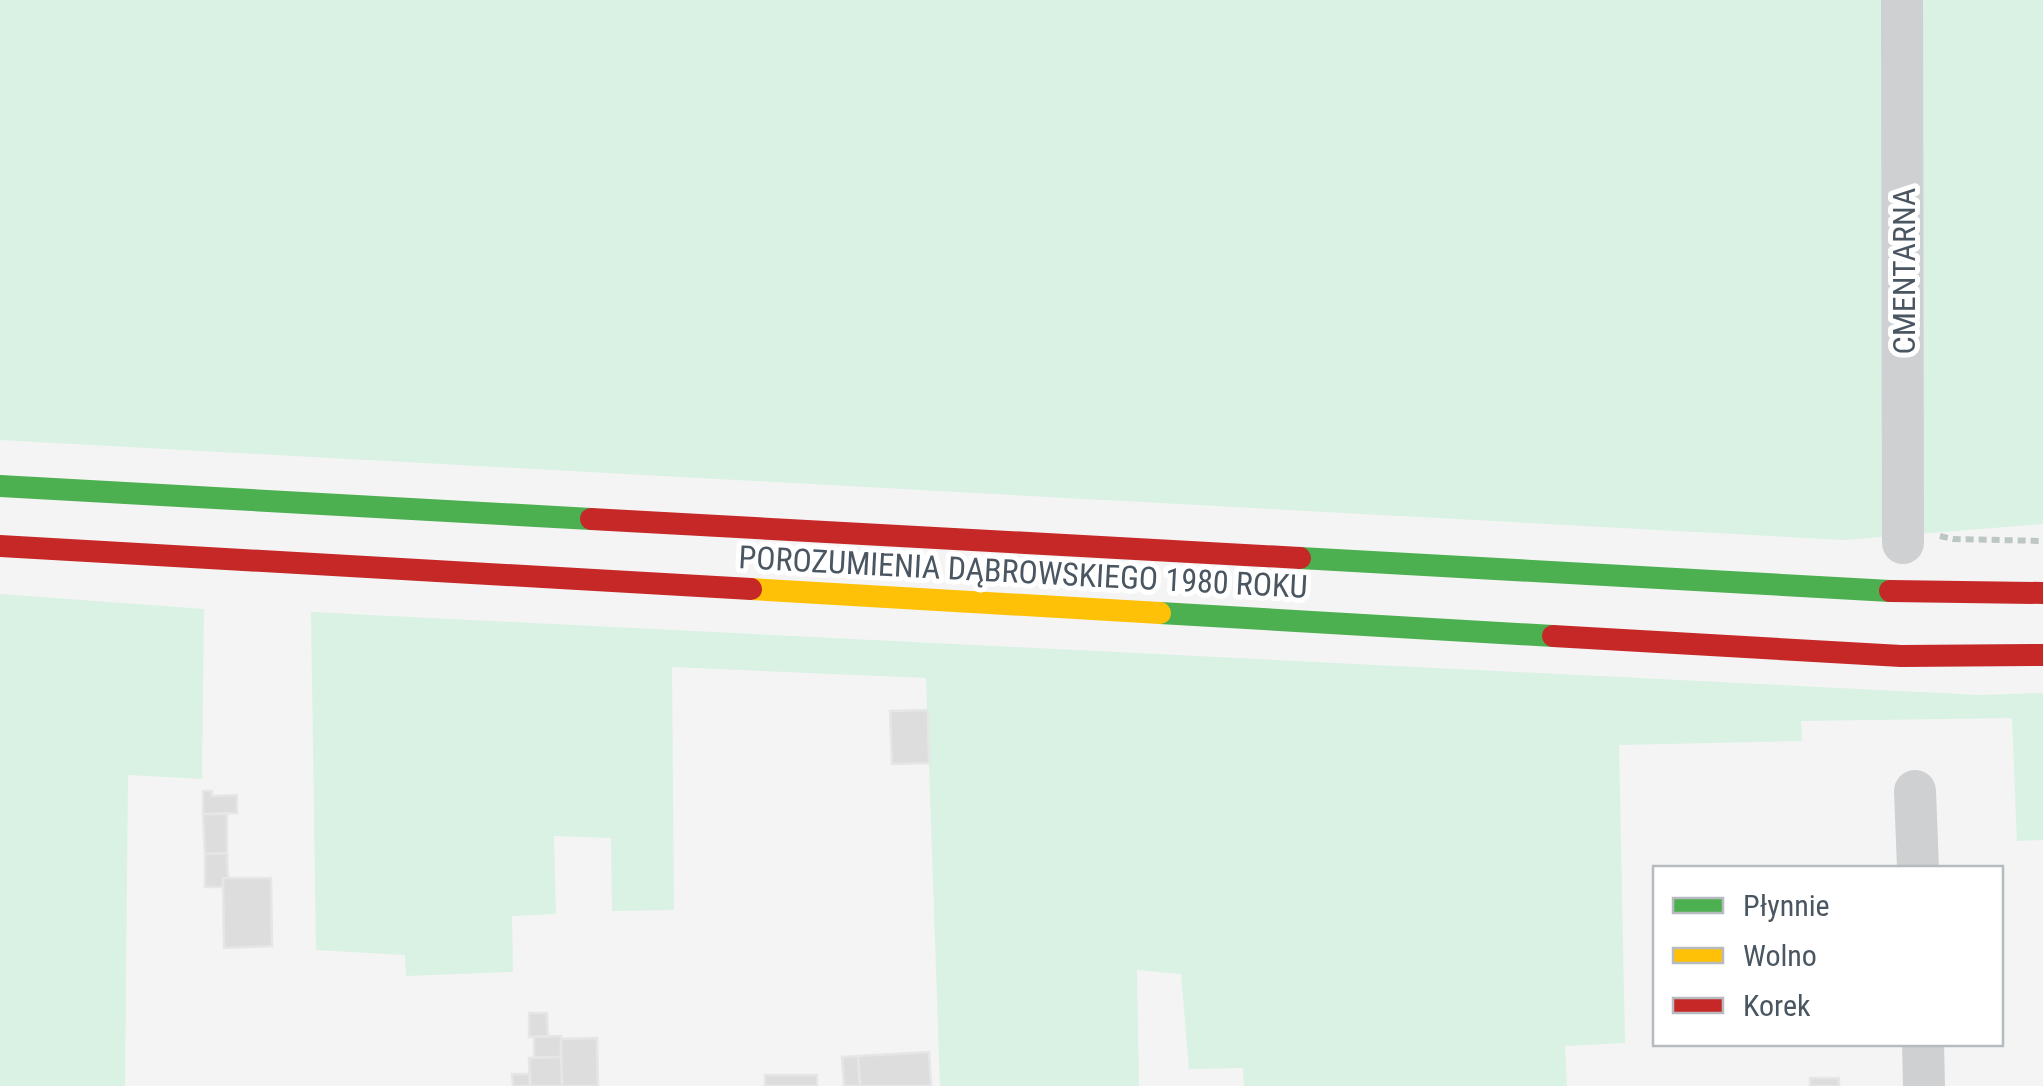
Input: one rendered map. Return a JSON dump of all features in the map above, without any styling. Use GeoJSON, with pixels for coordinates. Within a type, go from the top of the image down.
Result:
{"type":"FeatureCollection","features":[{"type":"Feature","properties":{"kind":"main road","name":"POROZUMIENIA DĄBROWSKIEGO 1980 ROKU"},"geometry":{"type":"LineString","coordinates":[[0,486],[1882,591],[2043,593]]}},
{"type":"Feature","properties":{"kind":"main road","name":"POROZUMIENIA DĄBROWSKIEGO 1980 ROKU"},"geometry":{"type":"LineString","coordinates":[[0,546],[1901,656],[2043,655]]}},
{"type":"Feature","properties":{"kind":"street","name":"CMENTARNA"},"geometry":{"type":"LineString","coordinates":[[1902,0],[1903,535]]}},
{"type":"Feature","properties":{"kind":"street"},"geometry":{"type":"LineString","coordinates":[[1915,791],[1918,866]]}},
{"type":"Feature","properties":{"kind":"street"},"geometry":{"type":"LineString","coordinates":[[1923,1046],[1924,1086]]}},
{"type":"Feature","properties":{"kind":"path"},"geometry":{"type":"LineString","coordinates":[[1903,535],[2043,540]]}},
{"type":"Feature","properties":{"kind":"green space"},"geometry":{"type":"Polygon","coordinates":[[[0,0],[2043,0],[2043,524],[1843,540],[0,440],[0,0]]]}},
{"type":"Feature","properties":{"kind":"green space"},"geometry":{"type":"Polygon","coordinates":[[[0,594],[204,609],[202,779],[128,775],[125,1086],[0,1086],[0,594]]]}},
{"type":"Feature","properties":{"kind":"green space"},"geometry":{"type":"Polygon","coordinates":[[[311,612],[1980,695],[2043,693],[2043,840],[2017,841],[2012,718],[1801,721],[1802,741],[1619,745],[1625,1043],[1565,1046],[1567,1086],[1244,1086],[1243,1068],[1189,1069],[1181,974],[1137,970],[1139,1086],[940,1086],[926,678],[672,667],[674,910],[612,911],[611,838],[554,836],[556,914],[512,916],[513,972],[406,976],[405,955],[316,950],[311,612]]]}},
{"type":"Feature","properties":{"kind":"building"},"geometry":{"type":"Polygon","coordinates":[[[928,710],[929,763],[892,764],[890,711],[928,710]]]}},
{"type":"Feature","properties":{"kind":"building"},"geometry":{"type":"Polygon","coordinates":[[[203,791],[212,791],[212,796],[237,795],[237,813],[203,814],[203,791]]]}},
{"type":"Feature","properties":{"kind":"building"},"geometry":{"type":"Polygon","coordinates":[[[203,814],[227,814],[227,853],[205,854],[203,814]]]}},
{"type":"Feature","properties":{"kind":"building"},"geometry":{"type":"Polygon","coordinates":[[[227,853],[228,878],[223,878],[223,887],[205,887],[205,854],[227,853]]]}},
{"type":"Feature","properties":{"kind":"building"},"geometry":{"type":"Polygon","coordinates":[[[223,878],[271,878],[272,946],[224,948],[223,878]]]}},
{"type":"Feature","properties":{"kind":"building"},"geometry":{"type":"Polygon","coordinates":[[[529,1013],[547,1013],[548,1036],[529,1037],[529,1013]]]}},
{"type":"Feature","properties":{"kind":"building"},"geometry":{"type":"Polygon","coordinates":[[[561,1036],[561,1057],[534,1057],[534,1037],[561,1036]]]}},
{"type":"Feature","properties":{"kind":"building"},"geometry":{"type":"Polygon","coordinates":[[[597,1038],[598,1086],[562,1086],[561,1039],[597,1038]]]}},
{"type":"Feature","properties":{"kind":"building"},"geometry":{"type":"Polygon","coordinates":[[[929,1052],[931,1086],[860,1086],[858,1056],[929,1052]]]}},
{"type":"Feature","properties":{"kind":"building"},"geometry":{"type":"Polygon","coordinates":[[[858,1056],[860,1086],[844,1086],[842,1057],[858,1056]]]}},
{"type":"Feature","properties":{"kind":"building"},"geometry":{"type":"Polygon","coordinates":[[[561,1057],[562,1086],[530,1086],[529,1058],[561,1057]]]}},
{"type":"Feature","properties":{"kind":"building"},"geometry":{"type":"Polygon","coordinates":[[[512,1074],[530,1074],[530,1086],[513,1086],[512,1074]]]}},
{"type":"Feature","properties":{"kind":"building"},"geometry":{"type":"Polygon","coordinates":[[[765,1075],[817,1075],[817,1086],[765,1086],[765,1075]]]}},
{"type":"Feature","properties":{"kind":"building"},"geometry":{"type":"Polygon","coordinates":[[[1810,1078],[1839,1078],[1839,1086],[1810,1086],[1810,1078]]]}},
{"type":"Feature","properties":{"kind":"traffic: fast"},"geometry":{"type":"LineString","coordinates":[[0,486],[591,519]]}},
{"type":"Feature","properties":{"kind":"traffic: fast"},"geometry":{"type":"LineString","coordinates":[[1300,558],[1890,591]]}},
{"type":"Feature","properties":{"kind":"traffic: fast"},"geometry":{"type":"LineString","coordinates":[[1160,613],[1553,636]]}},
{"type":"Feature","properties":{"kind":"traffic: slow"},"geometry":{"type":"LineString","coordinates":[[751,589],[1160,613]]}},
{"type":"Feature","properties":{"kind":"traffic: jam"},"geometry":{"type":"LineString","coordinates":[[591,519],[1300,558]]}},
{"type":"Feature","properties":{"kind":"traffic: jam"},"geometry":{"type":"LineString","coordinates":[[0,546],[751,589]]}},
{"type":"Feature","properties":{"kind":"traffic: jam"},"geometry":{"type":"LineString","coordinates":[[1890,591],[2043,593]]}},
{"type":"Feature","properties":{"kind":"traffic: jam"},"geometry":{"type":"LineString","coordinates":[[1553,636],[1901,656],[2043,655]]}}]}
